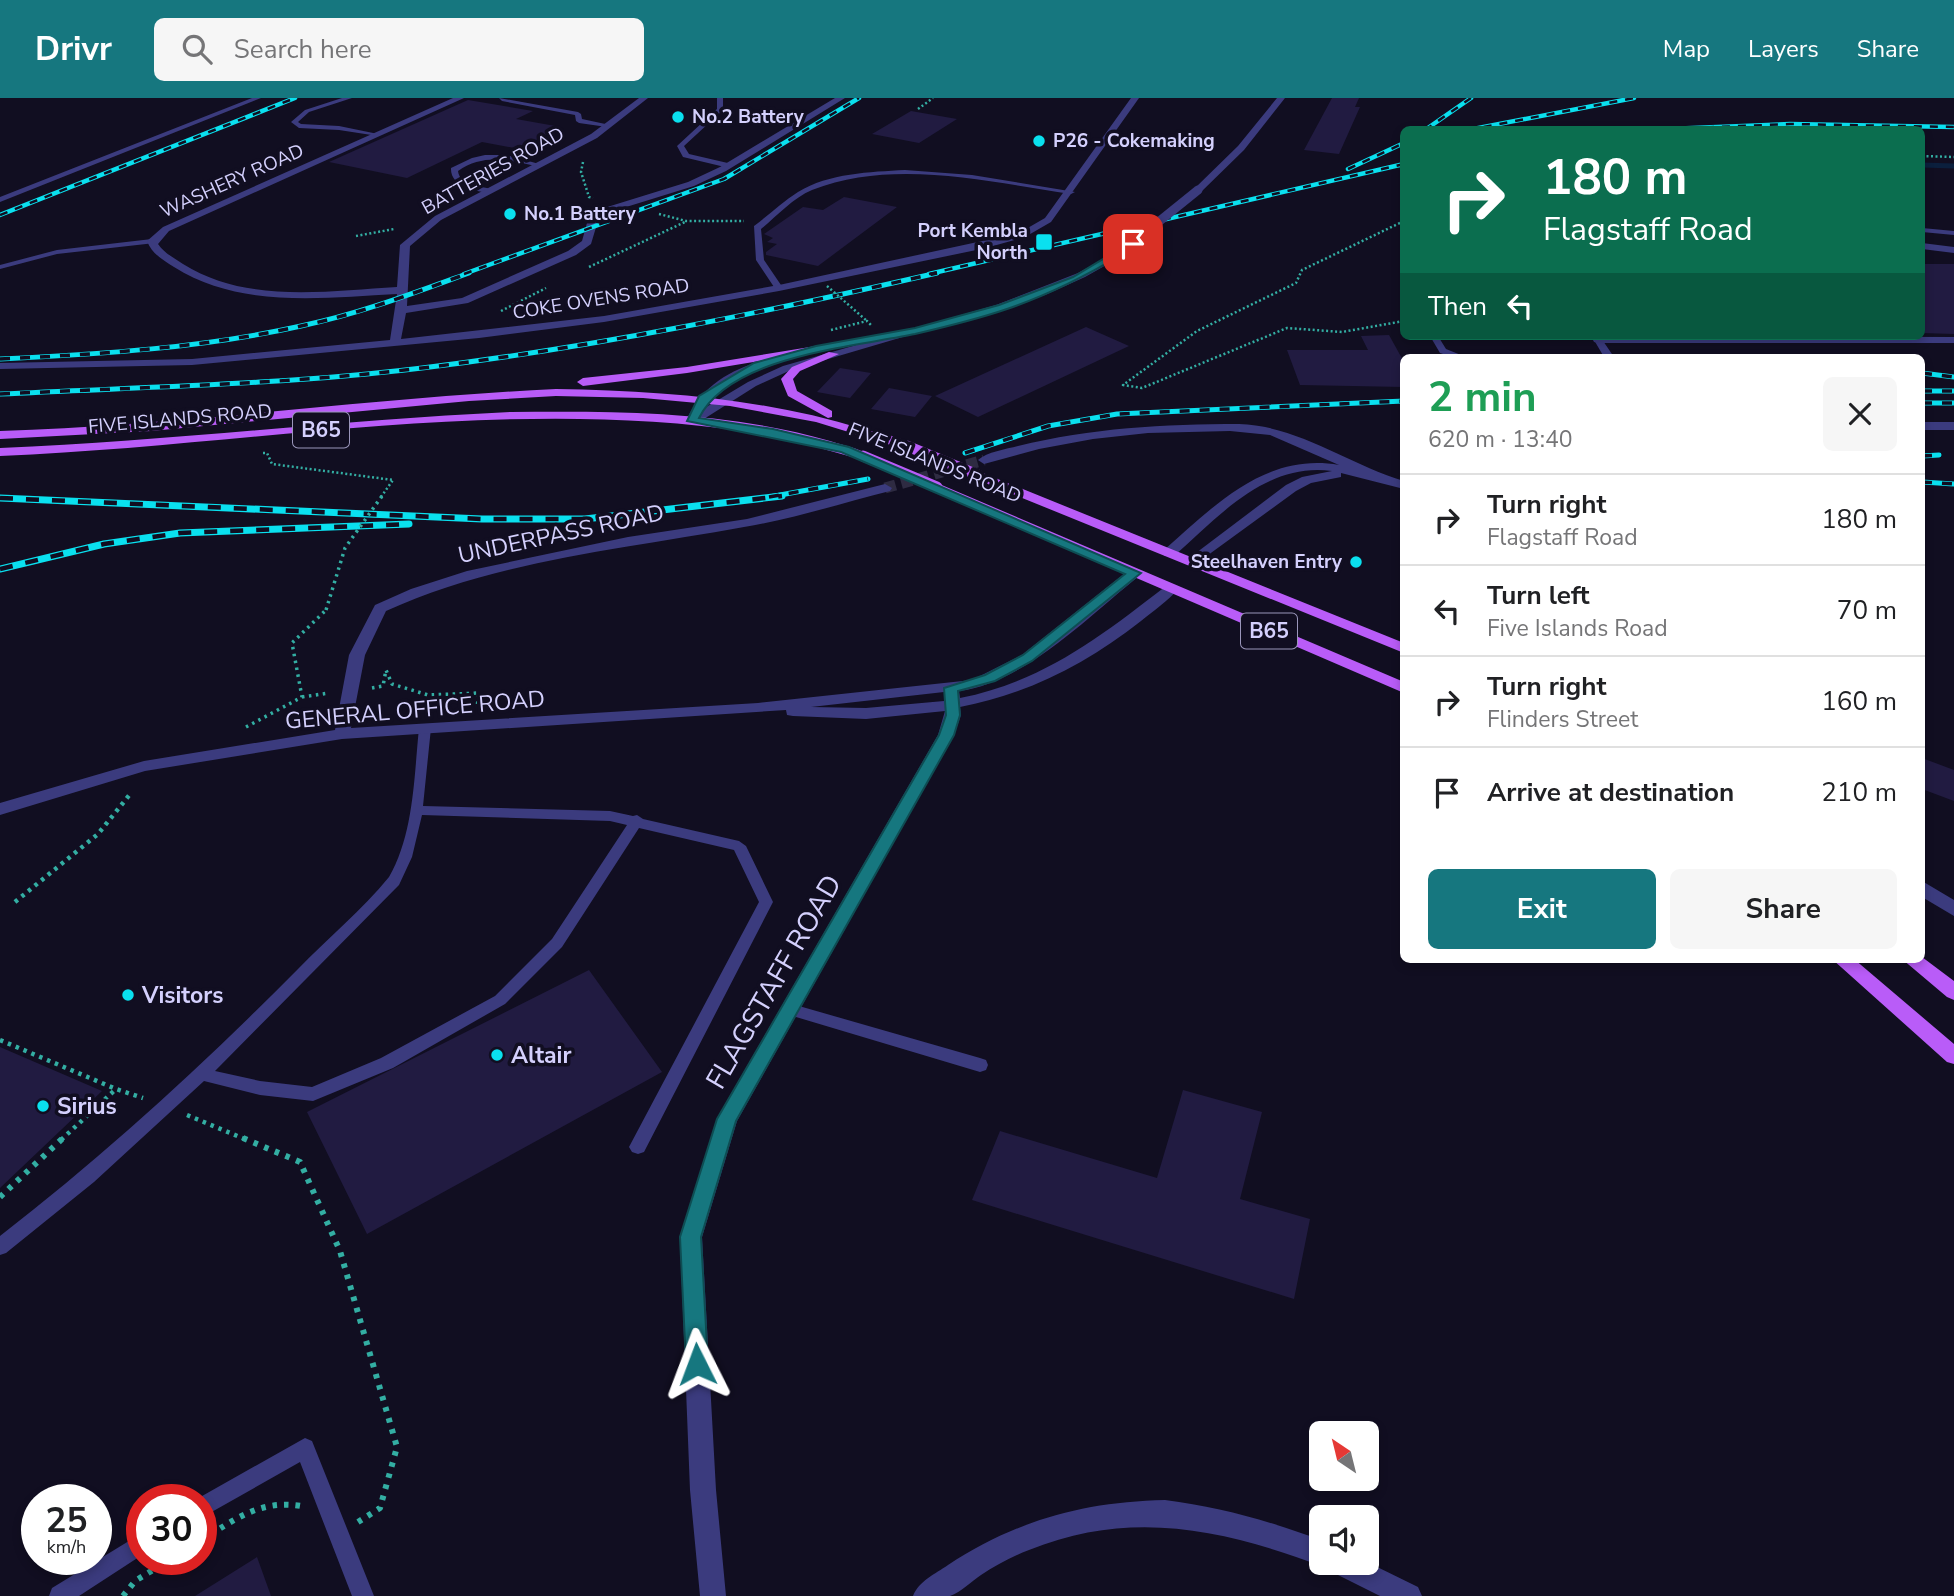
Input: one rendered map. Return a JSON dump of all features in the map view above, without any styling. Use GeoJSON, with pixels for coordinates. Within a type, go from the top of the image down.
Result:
{"type":"FeatureCollection","features":[{"type":"Feature","properties":{"kind":"main road"},"geometry":{"type":"LineString","coordinates":[[482,394],[687,370],[816,349]]}},
{"type":"Feature","properties":{"kind":"main road"},"geometry":{"type":"LineString","coordinates":[[833,354],[796,369],[789,376],[787,386],[801,400],[852,427]]}},
{"type":"Feature","properties":{"kind":"main road","name":"FIVE ISLANDS ROAD"},"geometry":{"type":"LineString","coordinates":[[0,435],[199,423],[482,394],[560,391],[726,401],[786,411],[852,427],[907,446],[1400,647]]}},
{"type":"Feature","properties":{"kind":"main road","name":"FIVE ISLANDS ROAD"},"geometry":{"type":"LineString","coordinates":[[0,452],[146,446],[525,413],[604,413],[773,432],[828,444],[937,486],[1400,686]]}},
{"type":"Feature","properties":{"kind":"main road"},"geometry":{"type":"LineString","coordinates":[[1846,963],[1954,1056]]}},
{"type":"Feature","properties":{"kind":"main road"},"geometry":{"type":"LineString","coordinates":[[1916,963],[1954,992]]}},
{"type":"Feature","properties":{"kind":"street","name":"WASHERY ROAD"},"geometry":{"type":"LineString","coordinates":[[403,290],[274,295],[219,286],[188,275],[154,248],[152,240],[166,229],[460,98]]}},
{"type":"Feature","properties":{"kind":"street","name":"BATTERIES ROAD"},"geometry":{"type":"LineString","coordinates":[[395,342],[401,310],[405,245],[439,218],[539,165],[607,125],[644,98]]}},
{"type":"Feature","properties":{"kind":"street"},"geometry":{"type":"LineString","coordinates":[[401,310],[464,301],[572,253],[587,243],[592,223],[600,214],[623,204],[691,184],[729,166],[841,98]]}},
{"type":"Feature","properties":{"kind":"street","name":"COKE OVENS ROAD"},"geometry":{"type":"LineString","coordinates":[[0,366],[192,362],[604,319],[779,288],[926,258],[1022,234],[1048,220],[1071,192],[1135,98]]}},
{"type":"Feature","properties":{"kind":"street"},"geometry":{"type":"LineString","coordinates":[[692,421],[775,373],[1026,300],[1076,279],[1120,253],[1198,190],[1241,148],[1281,98]]}},
{"type":"Feature","properties":{"kind":"street"},"geometry":{"type":"LineString","coordinates":[[1925,246],[1954,250]]}},
{"type":"Feature","properties":{"kind":"street"},"geometry":{"type":"LineString","coordinates":[[692,421],[703,399],[749,369],[816,349],[916,330]]}},
{"type":"Feature","properties":{"kind":"street"},"geometry":{"type":"LineString","coordinates":[[1925,340],[1954,340]]}},
{"type":"Feature","properties":{"kind":"street"},"geometry":{"type":"LineString","coordinates":[[1925,426],[1954,426]]}},
{"type":"Feature","properties":{"kind":"street"},"geometry":{"type":"LineString","coordinates":[[984,460],[1040,443],[1090,435],[1161,429],[1241,428],[1277,433],[1371,474]]}},
{"type":"Feature","properties":{"kind":"street"},"geometry":{"type":"LineString","coordinates":[[1169,553],[1240,491],[1271,473],[1320,466],[1354,468],[1400,484]]}},
{"type":"Feature","properties":{"kind":"street"},"geometry":{"type":"LineString","coordinates":[[1193,562],[1298,484],[1339,473],[1371,474]]}},
{"type":"Feature","properties":{"kind":"street","name":"UNDERPASS ROAD"},"geometry":{"type":"LineString","coordinates":[[342,734],[357,655],[380,608],[415,592],[467,575],[628,541],[747,523],[886,488]]}},
{"type":"Feature","properties":{"kind":"street"},"geometry":{"type":"LineString","coordinates":[[952,697],[1027,658],[1134,573]]}},
{"type":"Feature","properties":{"kind":"street"},"geometry":{"type":"LineString","coordinates":[[952,697],[1000,695],[1050,674],[1099,645],[1171,589]]}},
{"type":"Feature","properties":{"kind":"street","name":"GENERAL OFFICE ROAD"},"geometry":{"type":"LineString","coordinates":[[0,808],[144,766],[342,734],[758,708],[826,712],[952,697]]}},
{"type":"Feature","properties":{"kind":"street","name":"FLAGSTAFF ROAD"},"geometry":{"type":"LineString","coordinates":[[713,1596],[703,1490],[691,1237],[727,1119],[792,1010],[946,735],[952,721],[952,697]]}},
{"type":"Feature","properties":{"kind":"street"},"geometry":{"type":"LineString","coordinates":[[1925,890],[1954,909]]}},
{"type":"Feature","properties":{"kind":"street"},"geometry":{"type":"LineString","coordinates":[[926,1596],[981,1558],[1034,1532],[1104,1514],[1138,1511],[1219,1521],[1263,1531],[1309,1548]]}},
{"type":"Feature","properties":{"kind":"street"},"geometry":{"type":"LineString","coordinates":[[1366,1575],[1409,1596]]}},
{"type":"Feature","properties":{"kind":"lane"},"geometry":{"type":"LineString","coordinates":[[0,200],[258,98]]}},
{"type":"Feature","properties":{"kind":"lane"},"geometry":{"type":"LineString","coordinates":[[349,98],[307,111],[294,122],[299,126],[339,128],[376,135]]}},
{"type":"Feature","properties":{"kind":"lane"},"geometry":{"type":"LineString","coordinates":[[720,98],[720,110],[680,146],[687,155],[729,166]]}},
{"type":"Feature","properties":{"kind":"lane"},"geometry":{"type":"LineString","coordinates":[[502,99],[578,114],[579,121],[607,125]]}},
{"type":"Feature","properties":{"kind":"lane"},"geometry":{"type":"LineString","coordinates":[[489,191],[460,183],[454,177],[454,170],[471,160],[496,156],[539,165]]}},
{"type":"Feature","properties":{"kind":"lane"},"geometry":{"type":"LineString","coordinates":[[779,288],[760,260],[757,228],[807,190],[874,171],[939,175],[1071,192]]}},
{"type":"Feature","properties":{"kind":"lane"},"geometry":{"type":"LineString","coordinates":[[1925,230],[1954,233]]}},
{"type":"Feature","properties":{"kind":"lane"},"geometry":{"type":"LineString","coordinates":[[0,267],[57,252],[152,240]]}},
{"type":"Feature","properties":{"kind":"lane"},"geometry":{"type":"LineString","coordinates":[[1436,340],[1443,351],[1452,354]]}},
{"type":"Feature","properties":{"kind":"lane"},"geometry":{"type":"LineString","coordinates":[[0,1247],[76,1190],[167,1107],[398,876],[416,810],[425,728]]}},
{"type":"Feature","properties":{"kind":"lane"},"geometry":{"type":"LineString","coordinates":[[416,810],[610,816],[637,820],[739,846],[766,902],[638,1147]]}},
{"type":"Feature","properties":{"kind":"lane"},"geometry":{"type":"LineString","coordinates":[[201,1074],[260,1087],[313,1094],[387,1063],[500,1000],[557,943],[637,820]]}},
{"type":"Feature","properties":{"kind":"lane"},"geometry":{"type":"LineString","coordinates":[[792,1010],[980,1065]]}},
{"type":"Feature","properties":{"kind":"lane"},"geometry":{"type":"LineString","coordinates":[[217,1499],[305,1448],[341,1533],[363,1596]]}},
{"type":"Feature","properties":{"kind":"lane"},"geometry":{"type":"LineString","coordinates":[[60,1596],[126,1553]]}},
{"type":"Feature","properties":{"kind":"path"},"geometry":{"type":"LineString","coordinates":[[918,109],[933,98]]}},
{"type":"Feature","properties":{"kind":"path"},"geometry":{"type":"LineString","coordinates":[[584,151],[581,172],[589,197],[686,221],[766,221]]}},
{"type":"Feature","properties":{"kind":"path"},"geometry":{"type":"LineString","coordinates":[[1925,156],[1954,157]]}},
{"type":"Feature","properties":{"kind":"path"},"geometry":{"type":"LineString","coordinates":[[1400,223],[1303,270],[1296,283],[1197,331],[1122,385],[1142,388],[1287,328],[1342,332],[1400,322]]}},
{"type":"Feature","properties":{"kind":"path"},"geometry":{"type":"LineString","coordinates":[[356,236],[401,226]]}},
{"type":"Feature","properties":{"kind":"path"},"geometry":{"type":"LineString","coordinates":[[827,286],[867,321],[831,330]]}},
{"type":"Feature","properties":{"kind":"path"},"geometry":{"type":"LineString","coordinates":[[862,330],[874,327]]}},
{"type":"Feature","properties":{"kind":"path"},"geometry":{"type":"LineString","coordinates":[[827,337],[839,335]]}},
{"type":"Feature","properties":{"kind":"path"},"geometry":{"type":"LineString","coordinates":[[256,454],[267,453],[272,464],[393,480],[345,548],[326,610],[292,643],[302,697]]}},
{"type":"Feature","properties":{"kind":"path"},"geometry":{"type":"LineString","coordinates":[[240,730],[302,697],[383,686],[386,670],[392,684],[428,695],[479,693],[477,725]]}},
{"type":"Feature","properties":{"kind":"path"},"geometry":{"type":"LineString","coordinates":[[15,902],[98,834],[139,782],[144,766]]}},
{"type":"Feature","properties":{"kind":"path"},"geometry":{"type":"LineString","coordinates":[[0,1040],[300,1162],[340,1251],[397,1447],[380,1508],[341,1533]]}},
{"type":"Feature","properties":{"kind":"path"},"geometry":{"type":"LineString","coordinates":[[0,1197],[116,1088]]}},
{"type":"Feature","properties":{"kind":"path"},"geometry":{"type":"LineString","coordinates":[[217,1531],[258,1507],[281,1501],[302,1506],[307,1517]]}},
{"type":"Feature","properties":{"kind":"path"},"geometry":{"type":"LineString","coordinates":[[123,1596],[135,1581],[145,1575]]}},
{"type":"Feature","properties":{"kind":"building"},"geometry":{"type":"Polygon","coordinates":[[[1332,98],[1359,98],[1355,107],[1360,107],[1339,154],[1304,150],[1332,98]]]}},
{"type":"Feature","properties":{"kind":"building"},"geometry":{"type":"Polygon","coordinates":[[[468,100],[533,111],[516,119],[561,127],[520,149],[482,142],[407,178],[329,162],[468,100]]]}},
{"type":"Feature","properties":{"kind":"building"},"geometry":{"type":"Polygon","coordinates":[[[911,111],[957,119],[919,143],[872,134],[911,111]]]}},
{"type":"Feature","properties":{"kind":"building"},"geometry":{"type":"Polygon","coordinates":[[[844,197],[897,207],[818,266],[766,255],[766,252],[777,244],[767,242],[773,238],[764,234],[803,207],[823,210],[844,197]]]}},
{"type":"Feature","properties":{"kind":"building"},"geometry":{"type":"Polygon","coordinates":[[[1925,264],[1954,264],[1954,334],[1925,333],[1925,264]]]}},
{"type":"Feature","properties":{"kind":"building"},"geometry":{"type":"Polygon","coordinates":[[[1086,327],[1129,346],[978,417],[935,396],[1086,327]]]}},
{"type":"Feature","properties":{"kind":"building"},"geometry":{"type":"Polygon","coordinates":[[[1389,335],[1400,355],[1400,387],[1300,385],[1287,350],[1368,350],[1361,336],[1389,335]]]}},
{"type":"Feature","properties":{"kind":"building"},"geometry":{"type":"Polygon","coordinates":[[[840,368],[871,373],[850,398],[817,392],[840,368]]]}},
{"type":"Feature","properties":{"kind":"building"},"geometry":{"type":"Polygon","coordinates":[[[889,388],[932,396],[915,417],[871,409],[889,388]]]}},
{"type":"Feature","properties":{"kind":"building"},"geometry":{"type":"Polygon","coordinates":[[[1925,759],[1954,770],[1954,801],[1925,790],[1925,759]]]}},
{"type":"Feature","properties":{"kind":"building"},"geometry":{"type":"Polygon","coordinates":[[[589,970],[662,1072],[367,1234],[307,1112],[589,970]]]}},
{"type":"Feature","properties":{"kind":"building","name":"Sirius"},"geometry":{"type":"Polygon","coordinates":[[[0,1047],[102,1091],[0,1188],[0,1047]]]}},
{"type":"Feature","properties":{"kind":"building"},"geometry":{"type":"Polygon","coordinates":[[[1183,1090],[1262,1112],[1240,1199],[1310,1219],[1294,1299],[972,1200],[1000,1131],[1157,1178],[1183,1090]]]}},
{"type":"Feature","properties":{"kind":"building"},"geometry":{"type":"Polygon","coordinates":[[[257,1557],[271,1596],[195,1596],[257,1557]]]}},
{"type":"Feature","properties":{"kind":"waterway"},"geometry":{"type":"LineString","coordinates":[[1925,165],[1954,166]]}},
{"type":"Feature","properties":{"kind":"tunnel"},"geometry":{"type":"LineString","coordinates":[[885,488],[984,460]]}},
{"type":"Feature","properties":{"kind":"railway"},"geometry":{"type":"LineString","coordinates":[[0,215],[295,98]]}},
{"type":"Feature","properties":{"kind":"railway"},"geometry":{"type":"LineString","coordinates":[[464,274],[724,179],[859,98]]}},
{"type":"Feature","properties":{"kind":"railway"},"geometry":{"type":"LineString","coordinates":[[1431,126],[1471,98]]}},
{"type":"Feature","properties":{"kind":"railway"},"geometry":{"type":"LineString","coordinates":[[1489,126],[1634,98]]}},
{"type":"Feature","properties":{"kind":"railway"},"geometry":{"type":"LineString","coordinates":[[1741,126],[1899,126]]}},
{"type":"Feature","properties":{"kind":"railway"},"geometry":{"type":"LineString","coordinates":[[1925,126],[1954,127]]}},
{"type":"Feature","properties":{"kind":"railway"},"geometry":{"type":"LineString","coordinates":[[1348,169],[1400,145]]}},
{"type":"Feature","properties":{"kind":"railway"},"geometry":{"type":"LineString","coordinates":[[929,274],[1400,165]]}},
{"type":"Feature","properties":{"kind":"railway"},"geometry":{"type":"LineString","coordinates":[[0,359],[152,349],[264,334],[365,309],[469,273]]}},
{"type":"Feature","properties":{"kind":"railway"},"geometry":{"type":"LineString","coordinates":[[0,394],[264,382],[422,368],[552,350],[681,327],[937,273]]}},
{"type":"Feature","properties":{"kind":"railway"},"geometry":{"type":"LineString","coordinates":[[1925,373],[1954,377]]}},
{"type":"Feature","properties":{"kind":"railway"},"geometry":{"type":"LineString","coordinates":[[1925,391],[1954,391]]}},
{"type":"Feature","properties":{"kind":"railway"},"geometry":{"type":"LineString","coordinates":[[965,453],[1048,426],[1117,414],[1400,401]]}},
{"type":"Feature","properties":{"kind":"railway"},"geometry":{"type":"LineString","coordinates":[[1925,403],[1954,403]]}},
{"type":"Feature","properties":{"kind":"railway"},"geometry":{"type":"LineString","coordinates":[[1925,456],[1939,455]]}},
{"type":"Feature","properties":{"kind":"railway"},"geometry":{"type":"LineString","coordinates":[[769,497],[868,479]]}},
{"type":"Feature","properties":{"kind":"railway"},"geometry":{"type":"LineString","coordinates":[[1925,482],[1954,484]]}},
{"type":"Feature","properties":{"kind":"railway"},"geometry":{"type":"LineString","coordinates":[[0,498],[482,519],[585,519],[782,496]]}},
{"type":"Feature","properties":{"kind":"railway"},"geometry":{"type":"LineString","coordinates":[[0,569],[104,544],[180,533],[409,524]]}},
{"type":"Feature","properties":{"kind":"place","name":"No.2 Battery"},"geometry":{"type":"Point","coordinates":[678,117]}},
{"type":"Feature","properties":{"kind":"place","name":"P26 - Cokemaking"},"geometry":{"type":"Point","coordinates":[1039,141]}},
{"type":"Feature","properties":{"kind":"place","name":"No.1 Battery"},"geometry":{"type":"Point","coordinates":[510,214]}},
{"type":"Feature","properties":{"kind":"place","name":"Port Kembla North"},"geometry":{"type":"Point","coordinates":[1044,242]}},
{"type":"Feature","properties":{"kind":"place","name":"Steelhaven Entry"},"geometry":{"type":"Point","coordinates":[1356,562]}},
{"type":"Feature","properties":{"kind":"place","name":"Visitors"},"geometry":{"type":"Point","coordinates":[128,995]}},
{"type":"Feature","properties":{"kind":"place","name":"Altair"},"geometry":{"type":"Point","coordinates":[497,1055]}},
{"type":"Feature","properties":{"kind":"place","name":"Sirius"},"geometry":{"type":"Point","coordinates":[43,1106]}},
{"type":"Feature","properties":{"kind":"route"},"geometry":{"type":"LineString","coordinates":[[697,1364],[691,1237],[727,1119],[792,1010],[951,727],[951,688],[975,684],[1002,673],[1027,658],[1066,630],[1134,573],[937,486],[845,449],[773,432],[692,421],[703,399],[728,381],[758,365],[849,341],[960,320],[1026,300],[1099,267],[1133,244]]}}]}
